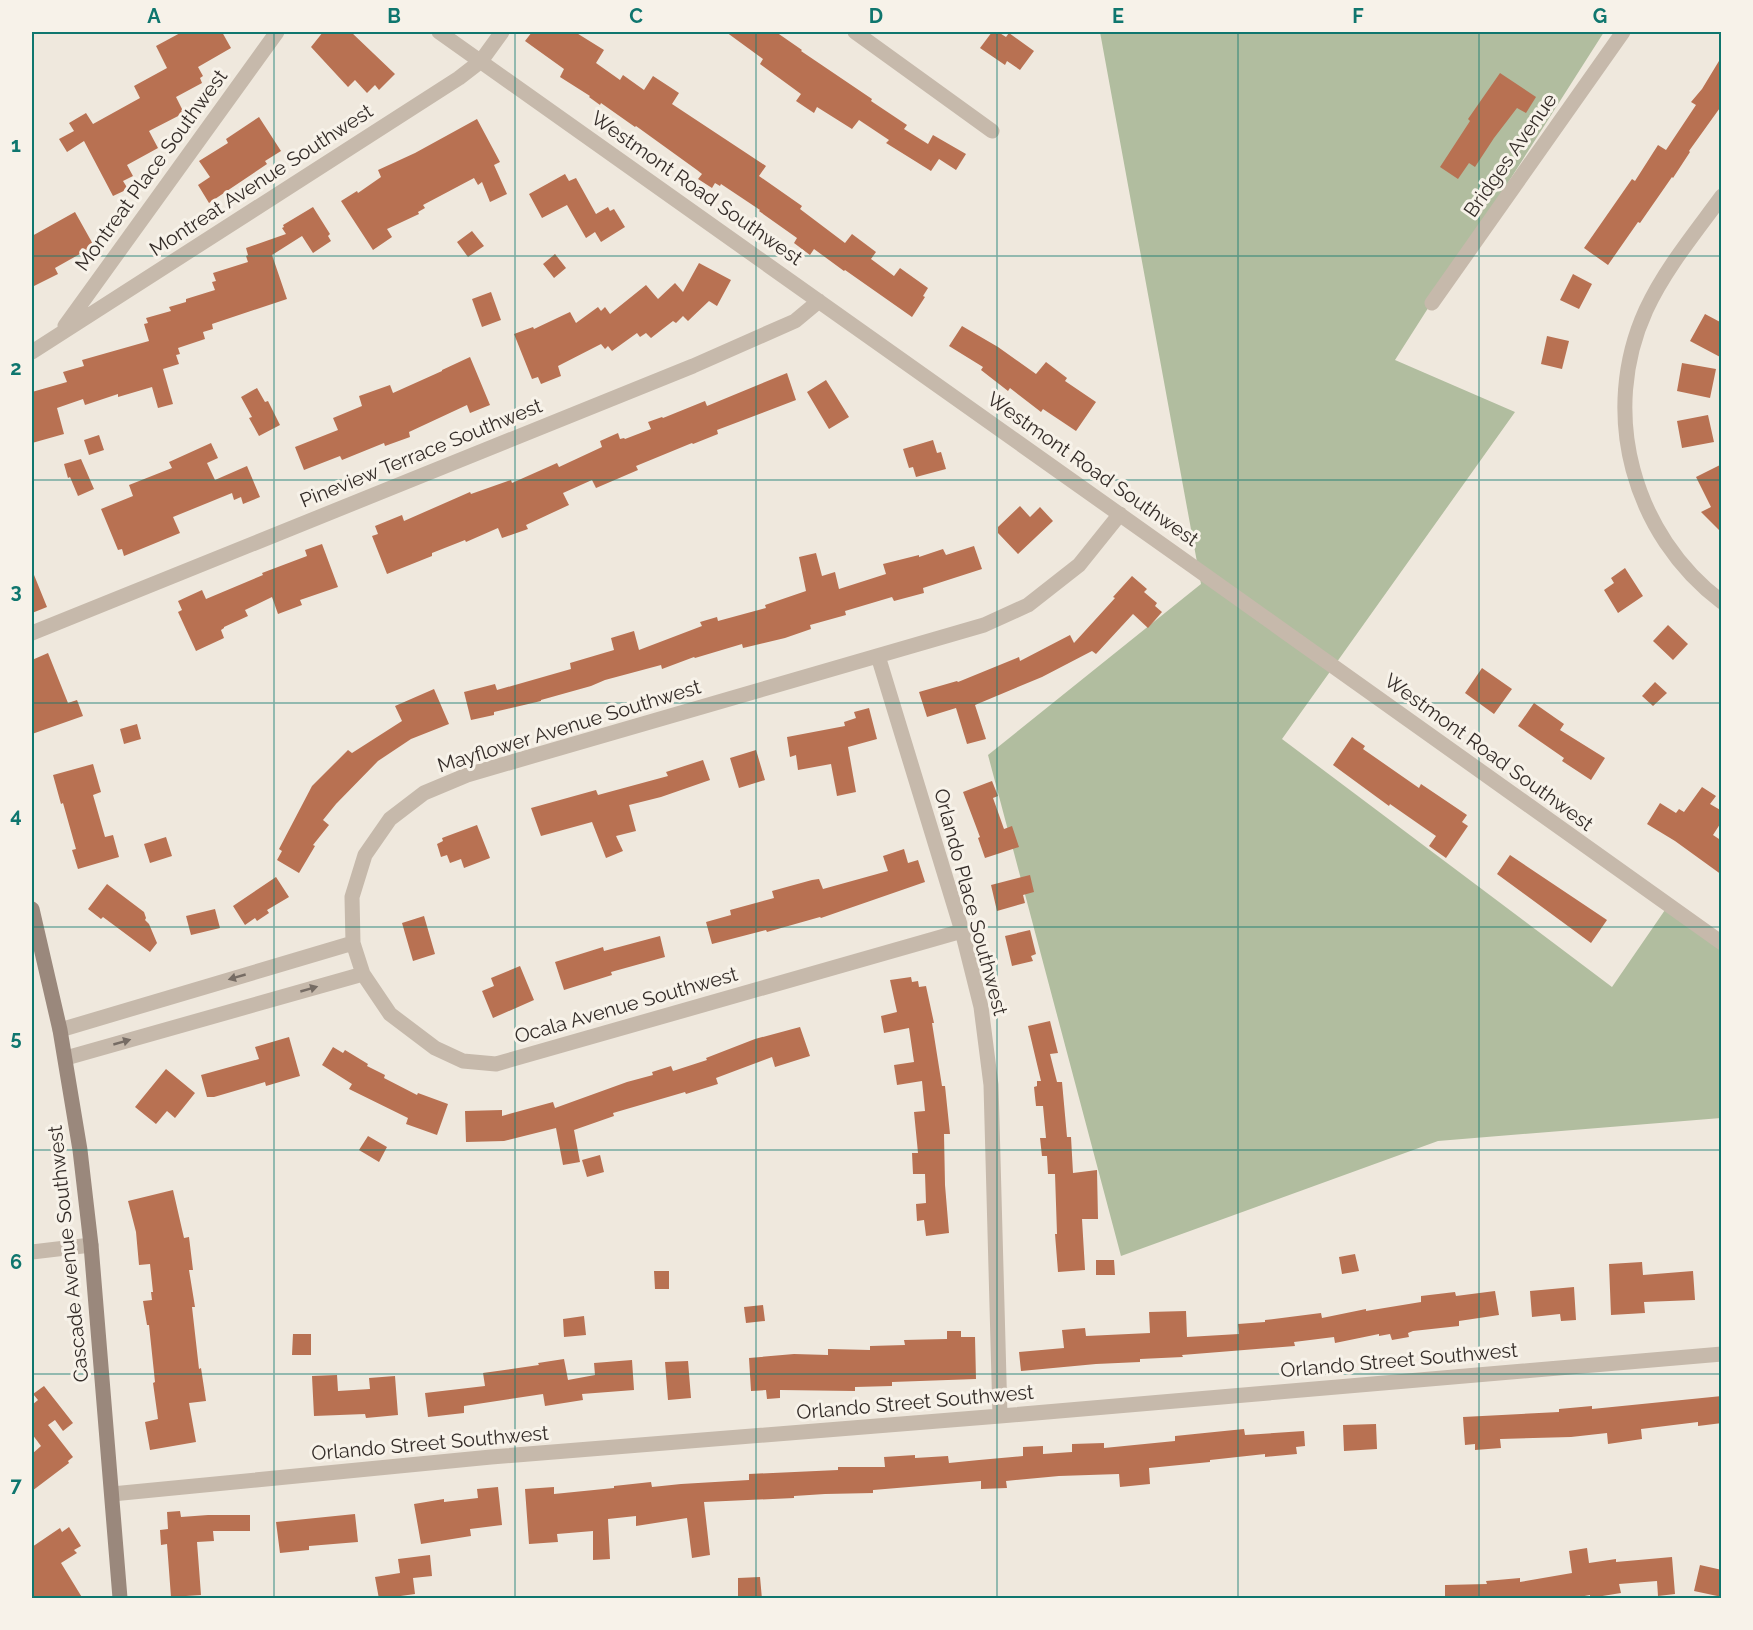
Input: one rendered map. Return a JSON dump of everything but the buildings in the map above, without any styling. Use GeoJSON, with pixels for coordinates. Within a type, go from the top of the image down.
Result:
{"type":"FeatureCollection","features":[{"type":"Feature","properties":{"kind":"main road","name":"Cascade Avenue Southwest"},"geometry":{"type":"LineString","coordinates":[[32,909],[66,1059],[80,1150],[91,1245],[120,1599]]}},
{"type":"Feature","properties":{"kind":"street","name":"Montreat Place Southwest"},"geometry":{"type":"LineString","coordinates":[[59,334],[277,32]]}},
{"type":"Feature","properties":{"kind":"street","name":"Westmont Road Southwest"},"geometry":{"type":"LineString","coordinates":[[439,32],[1722,944]]}},
{"type":"Feature","properties":{"kind":"street","name":"Montreat Avenue Southwest"},"geometry":{"type":"LineString","coordinates":[[32,352],[459,78],[481,61],[502,32]]}},
{"type":"Feature","properties":{"kind":"street"},"geometry":{"type":"LineString","coordinates":[[855,32],[911,70],[992,131]]}},
{"type":"Feature","properties":{"kind":"street","name":"Bridges Avenue"},"geometry":{"type":"LineString","coordinates":[[1432,303],[1623,32]]}},
{"type":"Feature","properties":{"kind":"street"},"geometry":{"type":"LineString","coordinates":[[1722,196],[1669,270],[1646,310],[1632,350],[1625,396],[1626,438],[1636,482],[1652,521],[1676,559],[1705,589],[1722,602]]}},
{"type":"Feature","properties":{"kind":"street","name":"Pineview Terrace Southwest"},"geometry":{"type":"LineString","coordinates":[[32,633],[693,366],[795,321],[819,301]]}},
{"type":"Feature","properties":{"kind":"street","name":"Mayflower Avenue Southwest"},"geometry":{"type":"LineString","coordinates":[[353,943],[352,897],[365,855],[390,819],[424,793],[467,775],[984,625],[1028,605],[1079,565],[1120,514]]}},
{"type":"Feature","properties":{"kind":"street","name":"Orlando Place Southwest"},"geometry":{"type":"LineString","coordinates":[[879,656],[962,931],[981,1007],[992,1085],[1000,1416]]}},
{"type":"Feature","properties":{"kind":"street","name":"Ocala Avenue Southwest"},"geometry":{"type":"LineString","coordinates":[[353,943],[363,974],[390,1014],[435,1048],[463,1061],[496,1064],[962,931]]}},
{"type":"Feature","properties":{"kind":"street"},"geometry":{"type":"LineString","coordinates":[[60,1030],[353,943]]}},
{"type":"Feature","properties":{"kind":"street"},"geometry":{"type":"LineString","coordinates":[[66,1059],[363,974]]}},
{"type":"Feature","properties":{"kind":"street"},"geometry":{"type":"LineString","coordinates":[[32,1251],[91,1245]]}},
{"type":"Feature","properties":{"kind":"street","name":"Orlando Street Southwest"},"geometry":{"type":"LineString","coordinates":[[111,1494],[491,1457],[1722,1354]]}},
{"type":"Feature","properties":{"kind":"green space"},"geometry":{"type":"Polygon","coordinates":[[[1100,32],[1604,32],[1395,360],[1515,412],[1282,739],[1612,987],[1665,910],[1721,950],[1721,1118],[1438,1141],[1121,1256],[988,755],[1201,584],[1100,32]]]}}]}
